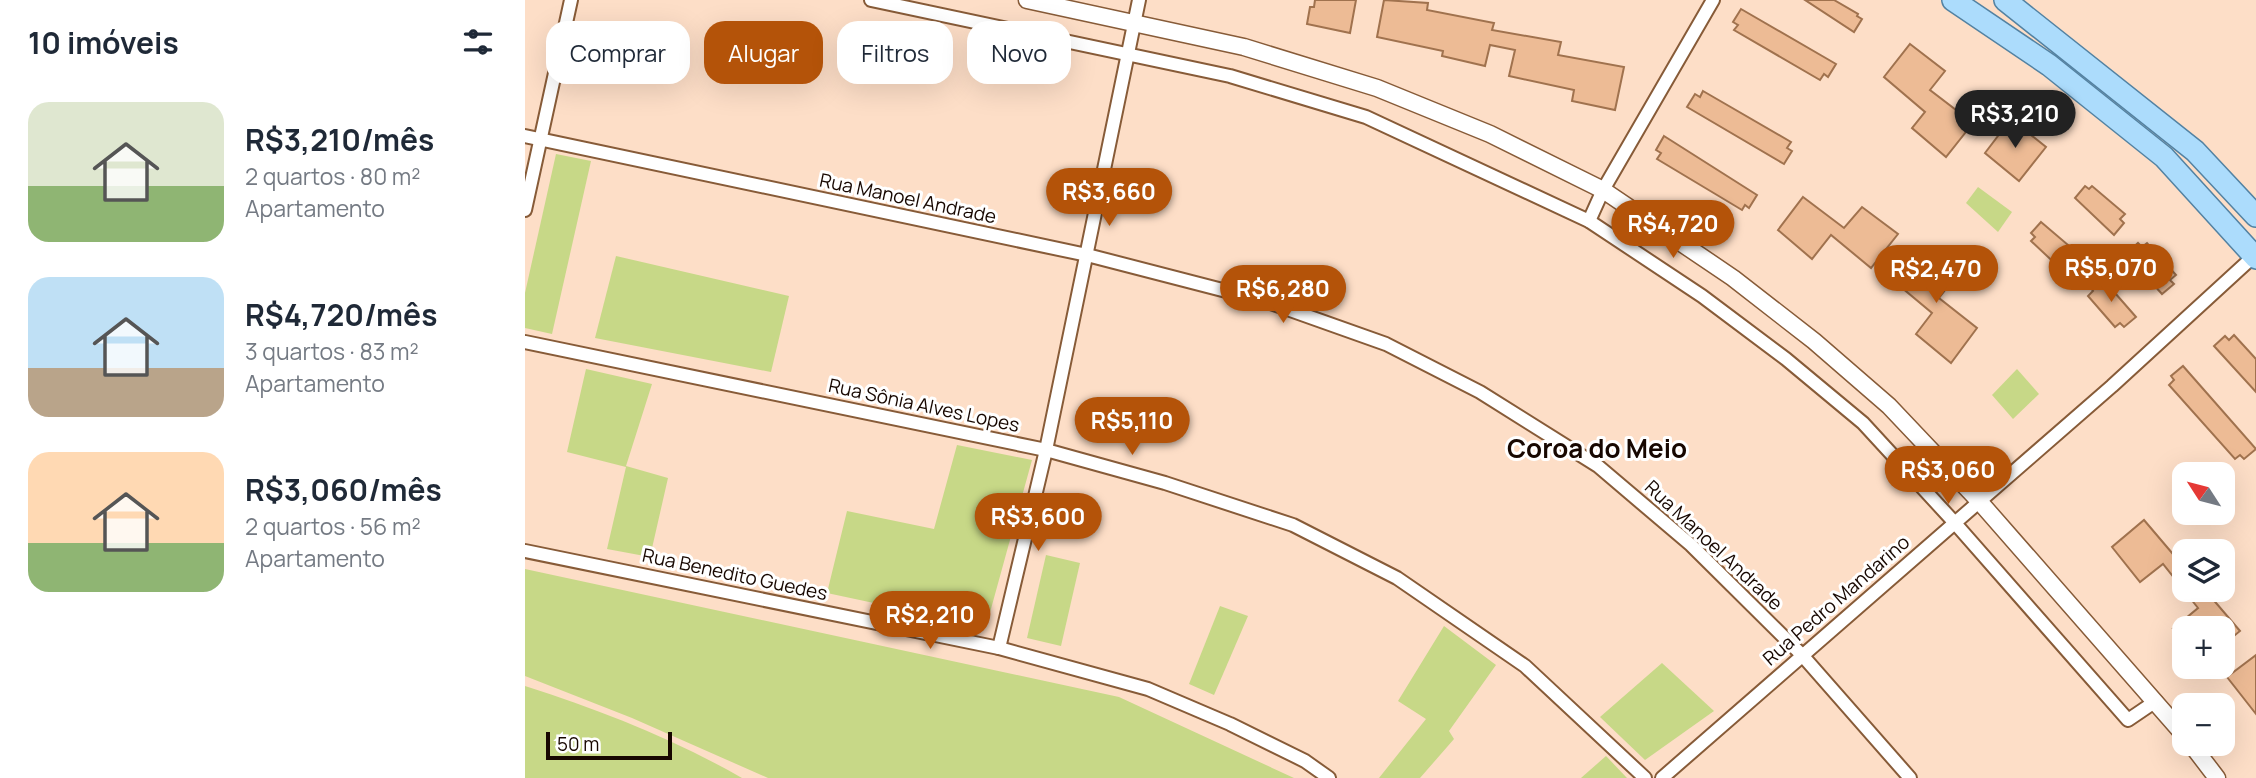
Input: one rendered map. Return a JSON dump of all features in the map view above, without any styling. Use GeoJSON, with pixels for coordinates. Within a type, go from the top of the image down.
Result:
{"type":"FeatureCollection","features":[{"type":"Feature","properties":{"kind":"main road"},"geometry":{"type":"LineString","coordinates":[[1953,0],[2049,65],[2164,157],[2255,257]]}},
{"type":"Feature","properties":{"kind":"main road"},"geometry":{"type":"LineString","coordinates":[[2005,0],[2195,150],[2256,216]]}},
{"type":"Feature","properties":{"kind":"main road"},"geometry":{"type":"LineString","coordinates":[[2164,157],[2186,155],[2195,150]]}},
{"type":"Feature","properties":{"kind":"street"},"geometry":{"type":"LineString","coordinates":[[525,210],[571,0]]}},
{"type":"Feature","properties":{"kind":"street"},"geometry":{"type":"LineString","coordinates":[[871,0],[1230,76],[1366,117],[1589,221],[1702,296],[1786,359],[1863,423],[2128,720],[2156,701]]}},
{"type":"Feature","properties":{"kind":"street"},"geometry":{"type":"LineString","coordinates":[[1027,0],[1244,47],[1377,88],[1490,134],[1603,190],[1733,278],[1814,341],[1889,406],[1979,500],[2172,720]]}},
{"type":"Feature","properties":{"kind":"street"},"geometry":{"type":"LineString","coordinates":[[999,648],[1046,450],[1139,0]]}},
{"type":"Feature","properties":{"kind":"street"},"geometry":{"type":"LineString","coordinates":[[1589,221],[1603,190],[1713,0]]}},
{"type":"Feature","properties":{"kind":"street","name":"Rua Manoel Andrade"},"geometry":{"type":"LineString","coordinates":[[525,136],[1087,255],[1265,301],[1386,344],[1480,392],[1598,466],[1691,545],[1802,655],[1910,778]]}},
{"type":"Feature","properties":{"kind":"street","name":"Rua Pedro Mandarino"},"geometry":{"type":"LineString","coordinates":[[1663,778],[2255,257]]}},
{"type":"Feature","properties":{"kind":"street","name":"Rua Sônia Alves Lopes"},"geometry":{"type":"LineString","coordinates":[[525,342],[1046,450],[1293,525],[1397,578],[1525,666],[1644,778]]}},
{"type":"Feature","properties":{"kind":"street","name":"Rua Benedito Guedes"},"geometry":{"type":"LineString","coordinates":[[525,551],[999,648],[1148,689],[1230,724],[1293,755],[1329,778]]}},
{"type":"Feature","properties":{"kind":"street"},"geometry":{"type":"LineString","coordinates":[[2200,756],[2217,778]]}},
{"type":"Feature","properties":{"kind":"green space"},"geometry":{"type":"Polygon","coordinates":[[[556,154],[591,161],[552,334],[525,328],[525,293],[556,154]]]}},
{"type":"Feature","properties":{"kind":"green space"},"geometry":{"type":"Polygon","coordinates":[[[1978,187],[2012,212],[1998,232],[1966,203],[1978,187]]]}},
{"type":"Feature","properties":{"kind":"green space"},"geometry":{"type":"Polygon","coordinates":[[[616,256],[789,296],[771,372],[595,338],[616,256]]]}},
{"type":"Feature","properties":{"kind":"green space"},"geometry":{"type":"Polygon","coordinates":[[[586,369],[652,384],[626,466],[668,478],[650,557],[607,549],[626,467],[567,452],[586,369]]]}},
{"type":"Feature","properties":{"kind":"green space"},"geometry":{"type":"Polygon","coordinates":[[[2017,369],[2039,394],[2013,419],[1992,395],[2017,369]]]}},
{"type":"Feature","properties":{"kind":"green space"},"geometry":{"type":"Polygon","coordinates":[[[957,445],[1032,460],[986,627],[827,593],[847,511],[934,529],[957,445]]]}},
{"type":"Feature","properties":{"kind":"green space"},"geometry":{"type":"Polygon","coordinates":[[[1046,555],[1080,563],[1061,646],[1027,638],[1046,555]]]}},
{"type":"Feature","properties":{"kind":"green space"},"geometry":{"type":"Polygon","coordinates":[[[525,569],[1119,697],[1294,778],[768,778],[632,718],[525,676],[525,569]]]}},
{"type":"Feature","properties":{"kind":"green space"},"geometry":{"type":"Polygon","coordinates":[[[1220,606],[1248,616],[1214,695],[1189,684],[1220,606]]]}},
{"type":"Feature","properties":{"kind":"green space"},"geometry":{"type":"Polygon","coordinates":[[[1444,626],[1496,665],[1449,731],[1454,739],[1420,778],[1379,778],[1426,719],[1398,701],[1444,626]]]}},
{"type":"Feature","properties":{"kind":"green space"},"geometry":{"type":"Polygon","coordinates":[[[1662,663],[1714,711],[1645,760],[1600,717],[1662,663]]]}},
{"type":"Feature","properties":{"kind":"green space"},"geometry":{"type":"Polygon","coordinates":[[[525,686],[636,726],[742,778],[525,778],[525,686]]]}},
{"type":"Feature","properties":{"kind":"green space"},"geometry":{"type":"Polygon","coordinates":[[[1606,756],[1627,778],[1581,778],[1606,756]]]}},
{"type":"Feature","properties":{"kind":"building"},"geometry":{"type":"Polygon","coordinates":[[[1315,0],[1356,0],[1350,33],[1307,24],[1310,7],[1314,7],[1315,0]]]}},
{"type":"Feature","properties":{"kind":"building"},"geometry":{"type":"Polygon","coordinates":[[[1384,0],[1428,3],[1427,10],[1494,23],[1492,30],[1561,42],[1558,55],[1624,67],[1615,110],[1572,101],[1574,90],[1509,76],[1515,50],[1490,45],[1485,66],[1442,56],[1443,51],[1377,37],[1384,0]]]}},
{"type":"Feature","properties":{"kind":"building"},"geometry":{"type":"Polygon","coordinates":[[[1805,0],[1834,0],[1862,19],[1854,32],[1805,0]]]}},
{"type":"Feature","properties":{"kind":"building"},"geometry":{"type":"Polygon","coordinates":[[[1741,9],[1836,64],[1828,77],[1824,74],[1820,80],[1734,30],[1738,25],[1733,22],[1741,9]]]}},
{"type":"Feature","properties":{"kind":"building"},"geometry":{"type":"Polygon","coordinates":[[[1910,44],[1945,71],[1930,90],[1973,123],[1946,157],[1912,128],[1925,112],[1884,77],[1910,44]]]}},
{"type":"Feature","properties":{"kind":"building"},"geometry":{"type":"Polygon","coordinates":[[[1703,91],[1791,142],[1787,148],[1792,151],[1784,164],[1687,107],[1695,94],[1700,97],[1703,91]]]}},
{"type":"Feature","properties":{"kind":"building"},"geometry":{"type":"Polygon","coordinates":[[[2011,119],[2046,147],[2019,181],[1985,153],[2011,119]]]}},
{"type":"Feature","properties":{"kind":"building"},"geometry":{"type":"Polygon","coordinates":[[[1664,136],[1757,195],[1749,208],[1745,205],[1742,210],[1657,159],[1661,153],[1656,150],[1664,136]]]}},
{"type":"Feature","properties":{"kind":"building"},"geometry":{"type":"Polygon","coordinates":[[[2085,186],[2089,189],[2092,186],[2125,214],[2120,219],[2124,223],[2114,235],[2075,198],[2085,186]]]}},
{"type":"Feature","properties":{"kind":"building"},"geometry":{"type":"Polygon","coordinates":[[[1803,197],[1844,228],[1862,207],[1898,234],[1871,268],[1831,235],[1812,259],[1778,230],[1803,197]]]}},
{"type":"Feature","properties":{"kind":"building"},"geometry":{"type":"Polygon","coordinates":[[[2041,222],[2081,256],[2071,268],[2067,264],[2062,270],[2031,241],[2035,237],[2031,233],[2041,222]]]}},
{"type":"Feature","properties":{"kind":"building"},"geometry":{"type":"Polygon","coordinates":[[[2138,243],[2142,247],[2147,243],[2176,275],[2170,280],[2174,284],[2162,294],[2126,254],[2138,243]]]}},
{"type":"Feature","properties":{"kind":"building"},"geometry":{"type":"Polygon","coordinates":[[[1921,248],[1956,276],[1939,298],[1977,328],[1951,363],[1916,334],[1932,313],[1895,282],[1921,248]]]}},
{"type":"Feature","properties":{"kind":"building"},"geometry":{"type":"Polygon","coordinates":[[[2101,277],[2136,317],[2124,327],[2120,323],[2115,327],[2088,296],[2093,291],[2090,287],[2101,277]]]}},
{"type":"Feature","properties":{"kind":"building"},"geometry":{"type":"Polygon","coordinates":[[[2234,335],[2256,359],[2256,392],[2214,346],[2225,336],[2229,340],[2234,335]]]}},
{"type":"Feature","properties":{"kind":"building"},"geometry":{"type":"Polygon","coordinates":[[[2183,366],[2256,449],[2244,459],[2240,455],[2235,459],[2169,385],[2174,380],[2171,376],[2183,366]]]}},
{"type":"Feature","properties":{"kind":"building"},"geometry":{"type":"Polygon","coordinates":[[[2144,520],[2172,553],[2172,575],[2163,564],[2140,582],[2112,547],[2144,520]]]}},
{"type":"Feature","properties":{"kind":"building"},"geometry":{"type":"Polygon","coordinates":[[[2193,602],[2215,602],[2227,616],[2188,616],[2198,608],[2193,602]]]}},
{"type":"Feature","properties":{"kind":"building"},"geometry":{"type":"Polygon","coordinates":[[[2256,655],[2256,714],[2229,679],[2235,679],[2235,671],[2256,655]]]}},
{"type":"Feature","properties":{"kind":"district","name":"Coroa do Meio"},"geometry":{"type":"Point","coordinates":[1597,448]}}]}
